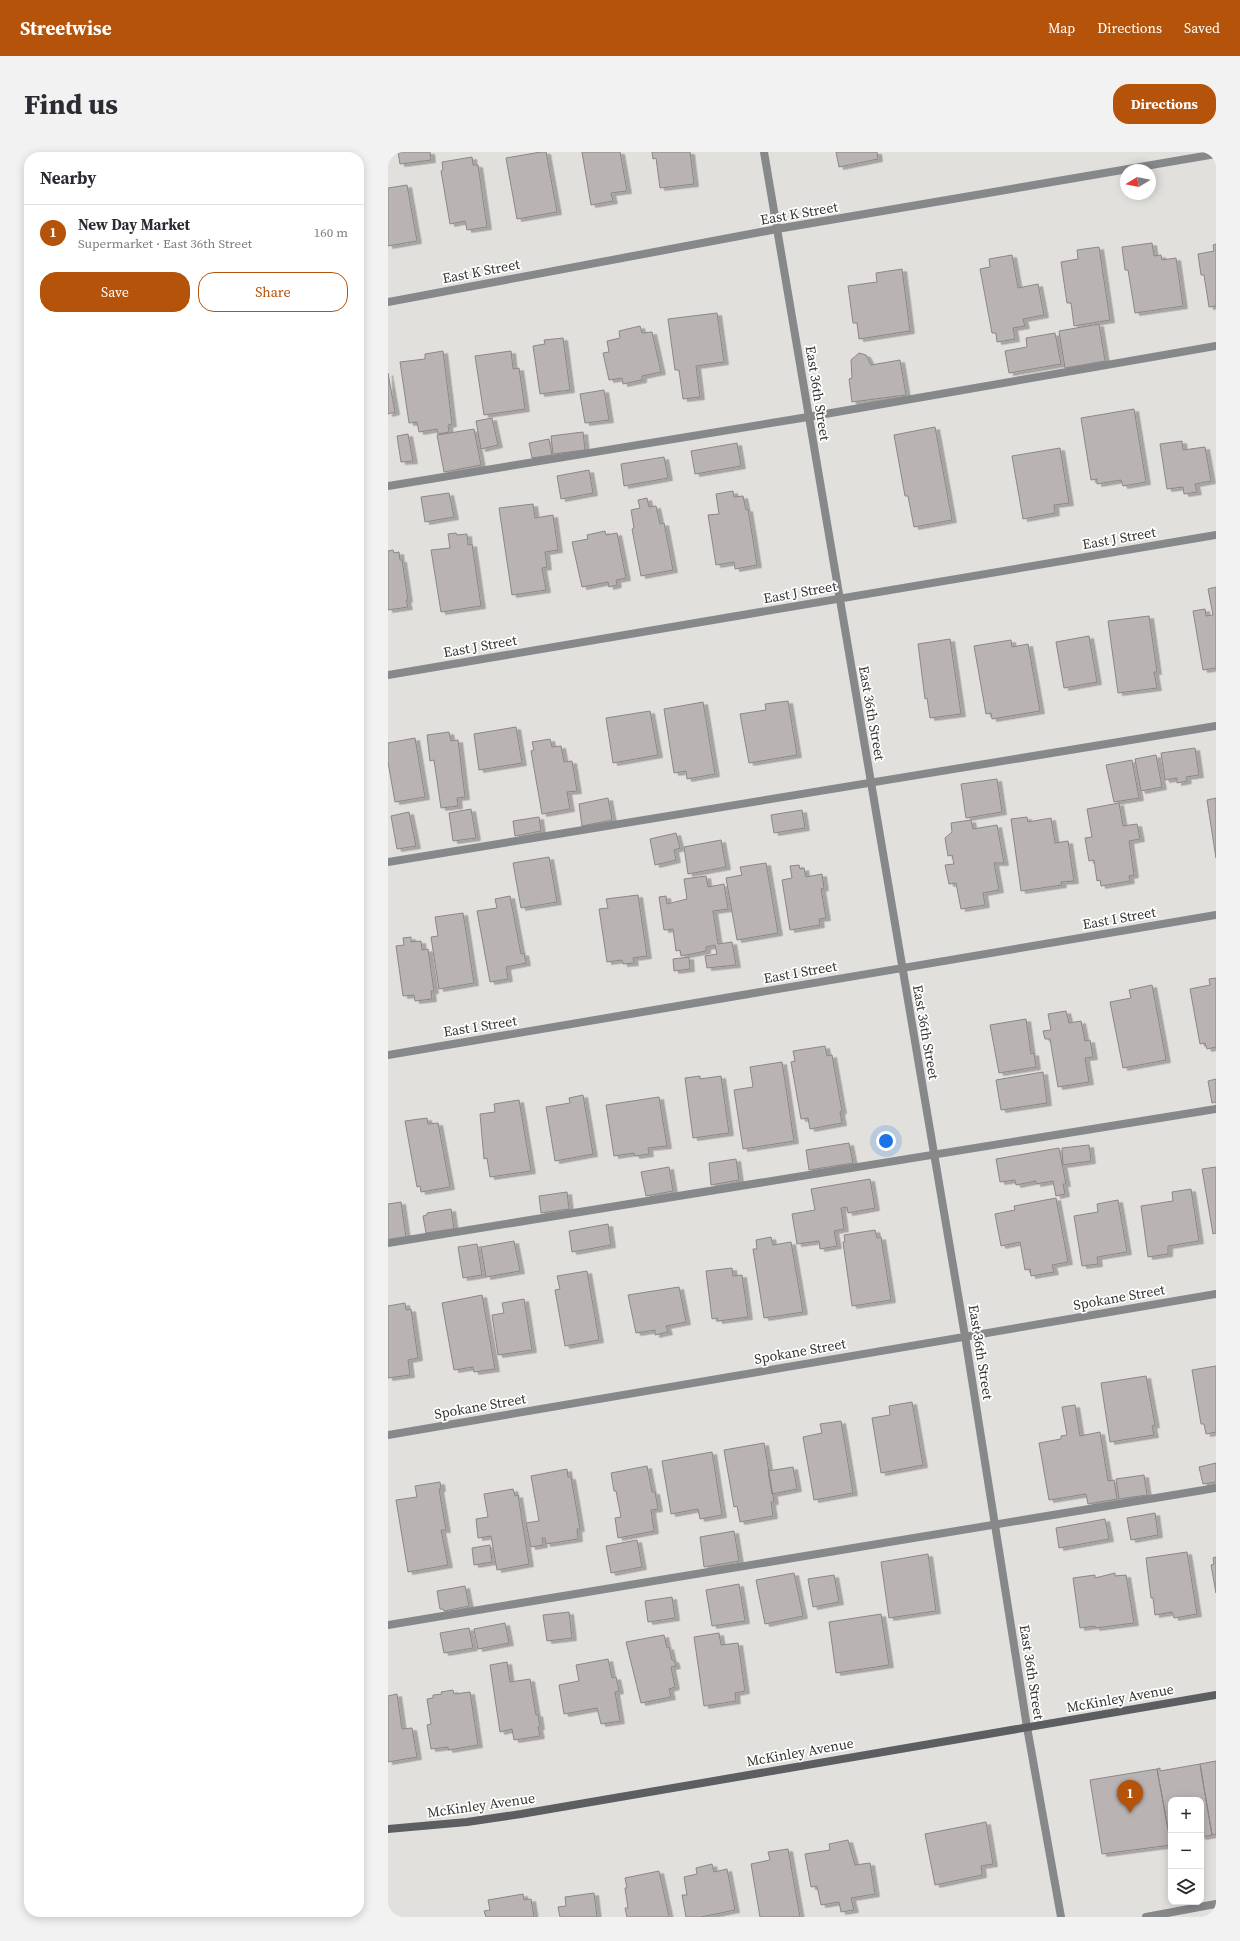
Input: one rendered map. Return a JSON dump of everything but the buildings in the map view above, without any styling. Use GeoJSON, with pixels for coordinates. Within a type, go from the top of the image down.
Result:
{"type":"FeatureCollection","features":[{"type":"Feature","properties":{"kind":"street","name":"East 36th Street"},"geometry":{"type":"LineString","coordinates":[[764,152],[965,1336],[1027,1727],[1060,1917]]}},
{"type":"Feature","properties":{"kind":"street","name":"East K Street"},"geometry":{"type":"LineString","coordinates":[[388,302],[778,229],[1216,154]]}},
{"type":"Feature","properties":{"kind":"street"},"geometry":{"type":"LineString","coordinates":[[388,486],[1216,346]]}},
{"type":"Feature","properties":{"kind":"street","name":"East J Street"},"geometry":{"type":"LineString","coordinates":[[388,675],[1216,535]]}},
{"type":"Feature","properties":{"kind":"street"},"geometry":{"type":"LineString","coordinates":[[388,862],[871,784],[1216,726]]}},
{"type":"Feature","properties":{"kind":"street","name":"East I Street"},"geometry":{"type":"LineString","coordinates":[[388,1055],[1216,915]]}},
{"type":"Feature","properties":{"kind":"street"},"geometry":{"type":"LineString","coordinates":[[388,1243],[1216,1109]]}},
{"type":"Feature","properties":{"kind":"street","name":"Spokane Street"},"geometry":{"type":"LineString","coordinates":[[388,1435],[1216,1294]]}},
{"type":"Feature","properties":{"kind":"street"},"geometry":{"type":"LineString","coordinates":[[388,1625],[1216,1488]]}},
{"type":"Feature","properties":{"kind":"street","name":"McKinley Avenue"},"geometry":{"type":"LineString","coordinates":[[388,1829],[467,1822],[521,1814],[1216,1695]]}},
{"type":"Feature","properties":{"kind":"street"},"geometry":{"type":"LineString","coordinates":[[1146,1917],[1216,1904]]}},
{"type":"Feature","properties":{"kind":"place","name":"New Day Market"},"geometry":{"type":"Point","coordinates":[1130,1813]}}]}
